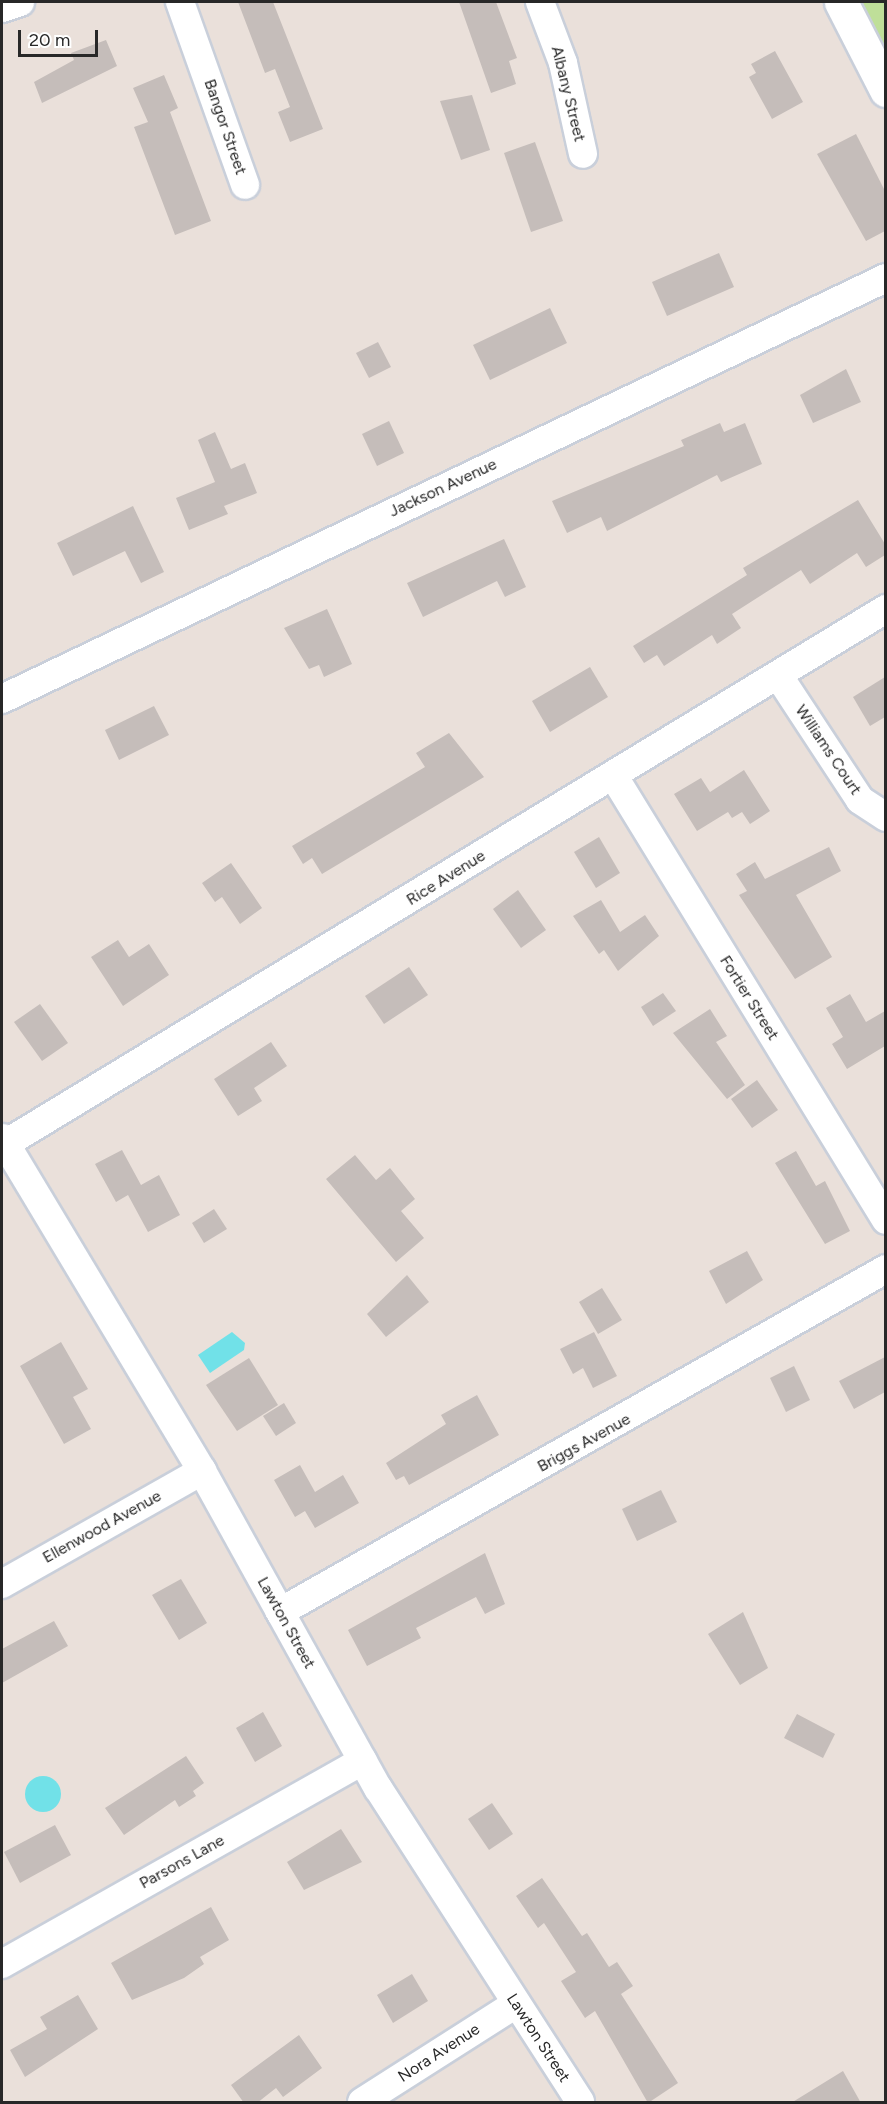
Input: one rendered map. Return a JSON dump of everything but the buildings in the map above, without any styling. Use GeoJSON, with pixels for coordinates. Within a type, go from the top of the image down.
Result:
{"type":"FeatureCollection","features":[{"type":"Feature","properties":{"kind":"street"},"geometry":{"type":"LineString","coordinates":[[2,8],[20,2]]}},
{"type":"Feature","properties":{"kind":"street","name":"Bangor Street"},"geometry":{"type":"LineString","coordinates":[[180,2],[245,185]]}},
{"type":"Feature","properties":{"kind":"street","name":"Albany Street"},"geometry":{"type":"LineString","coordinates":[[540,2],[563,63],[583,154]]}},
{"type":"Feature","properties":{"kind":"street"},"geometry":{"type":"LineString","coordinates":[[841,2],[885,90]]}},
{"type":"Feature","properties":{"kind":"street","name":"Jackson Avenue"},"geometry":{"type":"LineString","coordinates":[[2,699],[885,278]]}},
{"type":"Feature","properties":{"kind":"street","name":"Rice Avenue"},"geometry":{"type":"LineString","coordinates":[[3,1141],[613,776],[885,609]]}},
{"type":"Feature","properties":{"kind":"street","name":"Williams Court"},"geometry":{"type":"LineString","coordinates":[[778,675],[860,800],[885,817]]}},
{"type":"Feature","properties":{"kind":"street","name":"Fortier Street"},"geometry":{"type":"LineString","coordinates":[[613,776],[885,1220]]}},
{"type":"Feature","properties":{"kind":"street","name":"Lawton Street"},"geometry":{"type":"LineString","coordinates":[[3,1141],[202,1471],[363,1761],[580,2103]]}},
{"type":"Feature","properties":{"kind":"street","name":"Briggs Avenue"},"geometry":{"type":"LineString","coordinates":[[280,1612],[885,1269]]}},
{"type":"Feature","properties":{"kind":"street","name":"Ellenwood Avenue"},"geometry":{"type":"LineString","coordinates":[[2,1584],[202,1471]]}},
{"type":"Feature","properties":{"kind":"street","name":"Parsons Lane"},"geometry":{"type":"LineString","coordinates":[[2,1964],[363,1761]]}},
{"type":"Feature","properties":{"kind":"street","name":"Nora Avenue"},"geometry":{"type":"LineString","coordinates":[[362,2103],[516,2004]]}},
{"type":"Feature","properties":{"kind":"green space"},"geometry":{"type":"Polygon","coordinates":[[[831,2],[885,2],[885,93],[831,2]]]}},
{"type":"Feature","properties":{"kind":"water"},"geometry":{"type":"Polygon","coordinates":[[[232,1332],[245,1343],[244,1350],[210,1373],[198,1355],[232,1332]]]}},
{"type":"Feature","properties":{"kind":"water"},"geometry":{"type":"Polygon","coordinates":[[[43,1776],[56,1781],[61,1794],[56,1807],[43,1812],[30,1807],[25,1794],[30,1781],[43,1776]]]}}]}
